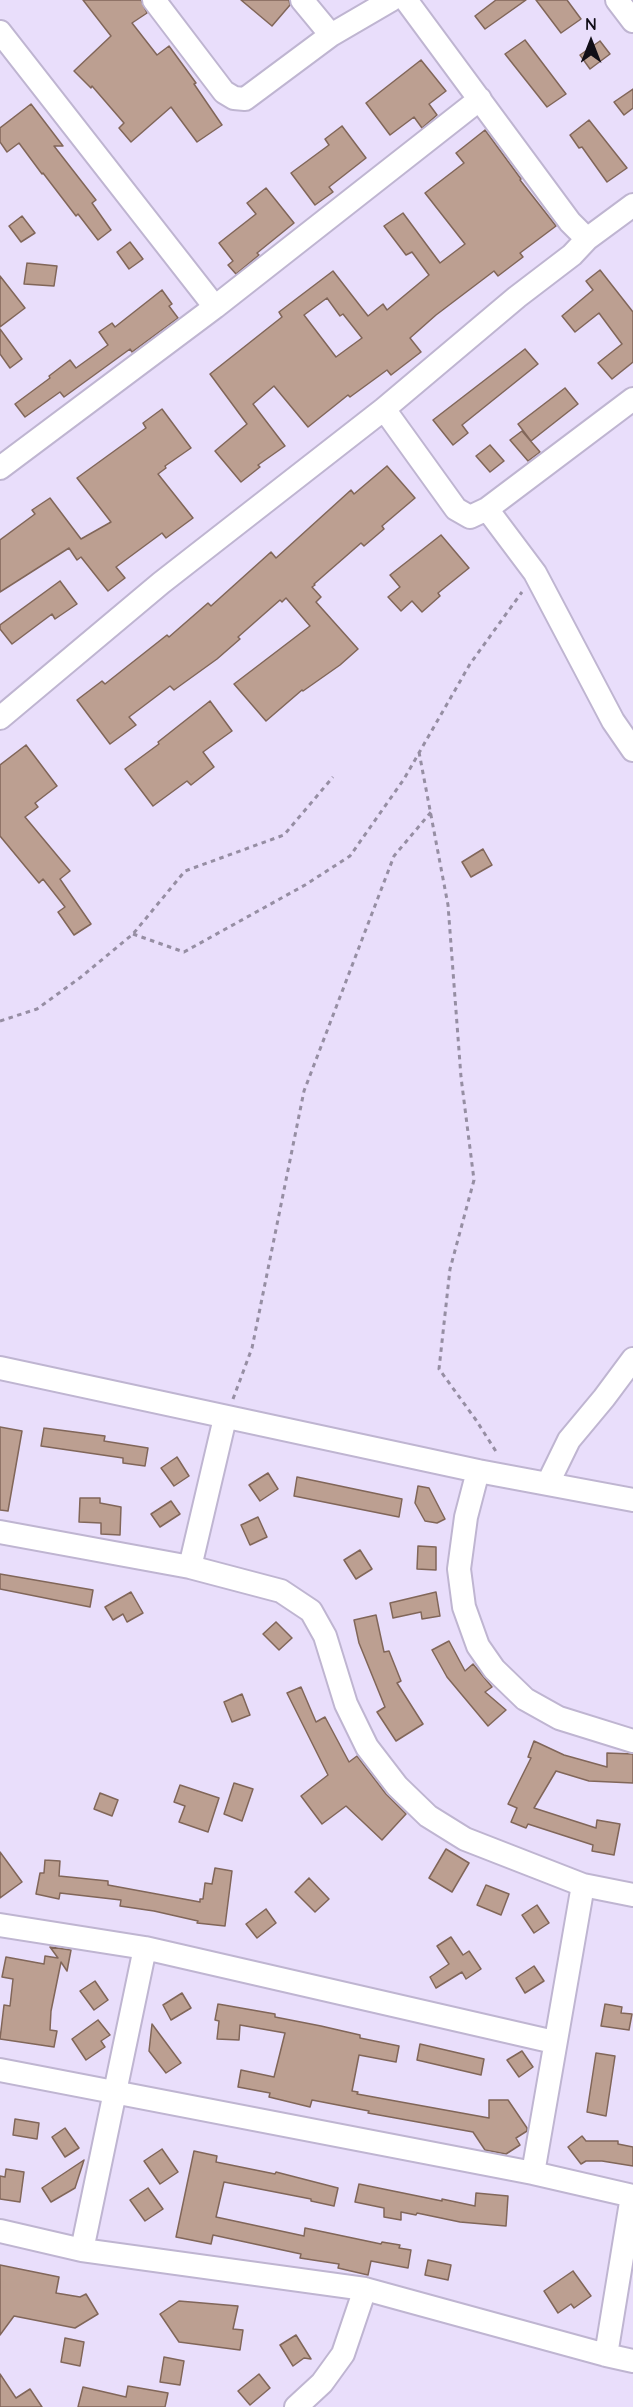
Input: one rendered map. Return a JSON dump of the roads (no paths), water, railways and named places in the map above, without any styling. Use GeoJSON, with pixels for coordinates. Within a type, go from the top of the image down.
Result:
{"type":"FeatureCollection","features":[{"type":"Feature","properties":{"kind":"street"},"geometry":{"type":"LineString","coordinates":[[154,0],[224,92],[234,98],[246,99],[331,35],[391,0]]}},
{"type":"Feature","properties":{"kind":"street"},"geometry":{"type":"LineString","coordinates":[[302,0],[331,35]]}},
{"type":"Feature","properties":{"kind":"street"},"geometry":{"type":"LineString","coordinates":[[406,0],[570,222],[587,239]]}},
{"type":"Feature","properties":{"kind":"street"},"geometry":{"type":"LineString","coordinates":[[617,0],[633,21]]}},
{"type":"Feature","properties":{"kind":"street"},"geometry":{"type":"LineString","coordinates":[[0,32],[215,307]]}},
{"type":"Feature","properties":{"kind":"street"},"geometry":{"type":"LineString","coordinates":[[0,468],[215,307],[480,99]]}},
{"type":"Feature","properties":{"kind":"street"},"geometry":{"type":"LineString","coordinates":[[0,718],[161,583],[384,409],[517,297],[572,255],[587,239],[633,205]]}},
{"type":"Feature","properties":{"kind":"street"},"geometry":{"type":"LineString","coordinates":[[384,409],[456,509],[471,517],[487,509],[633,399]]}},
{"type":"Feature","properties":{"kind":"street"},"geometry":{"type":"LineString","coordinates":[[487,509],[535,573],[614,721],[633,750]]}},
{"type":"Feature","properties":{"kind":"street"},"geometry":{"type":"LineString","coordinates":[[548,1483],[569,1440],[633,1359]]}},
{"type":"Feature","properties":{"kind":"street"},"geometry":{"type":"LineString","coordinates":[[0,1368],[478,1471],[633,1500]]}},
{"type":"Feature","properties":{"kind":"street"},"geometry":{"type":"LineString","coordinates":[[190,1567],[225,1418]]}},
{"type":"Feature","properties":{"kind":"street"},"geometry":{"type":"LineString","coordinates":[[478,1471],[466,1517],[459,1569],[464,1607],[478,1646],[494,1669],[525,1699],[559,1718],[633,1741]]}},
{"type":"Feature","properties":{"kind":"street"},"geometry":{"type":"LineString","coordinates":[[0,1532],[190,1567],[281,1591],[310,1611],[326,1636],[346,1704],[367,1747],[397,1786],[428,1816],[465,1839],[583,1885],[633,1894]]}},
{"type":"Feature","properties":{"kind":"street"},"geometry":{"type":"LineString","coordinates":[[533,2173],[583,1885]]}},
{"type":"Feature","properties":{"kind":"street"},"geometry":{"type":"LineString","coordinates":[[0,1925],[145,1948],[554,2042]]}},
{"type":"Feature","properties":{"kind":"street"},"geometry":{"type":"LineString","coordinates":[[82,2250],[145,1948]]}},
{"type":"Feature","properties":{"kind":"street"},"geometry":{"type":"LineString","coordinates":[[0,2070],[533,2173],[632,2196],[606,2355]]}},
{"type":"Feature","properties":{"kind":"street"},"geometry":{"type":"LineString","coordinates":[[0,2231],[82,2250],[364,2289],[633,2361]]}},
{"type":"Feature","properties":{"kind":"street"},"geometry":{"type":"LineString","coordinates":[[296,2407],[322,2383],[343,2354],[364,2289]]}}]}
